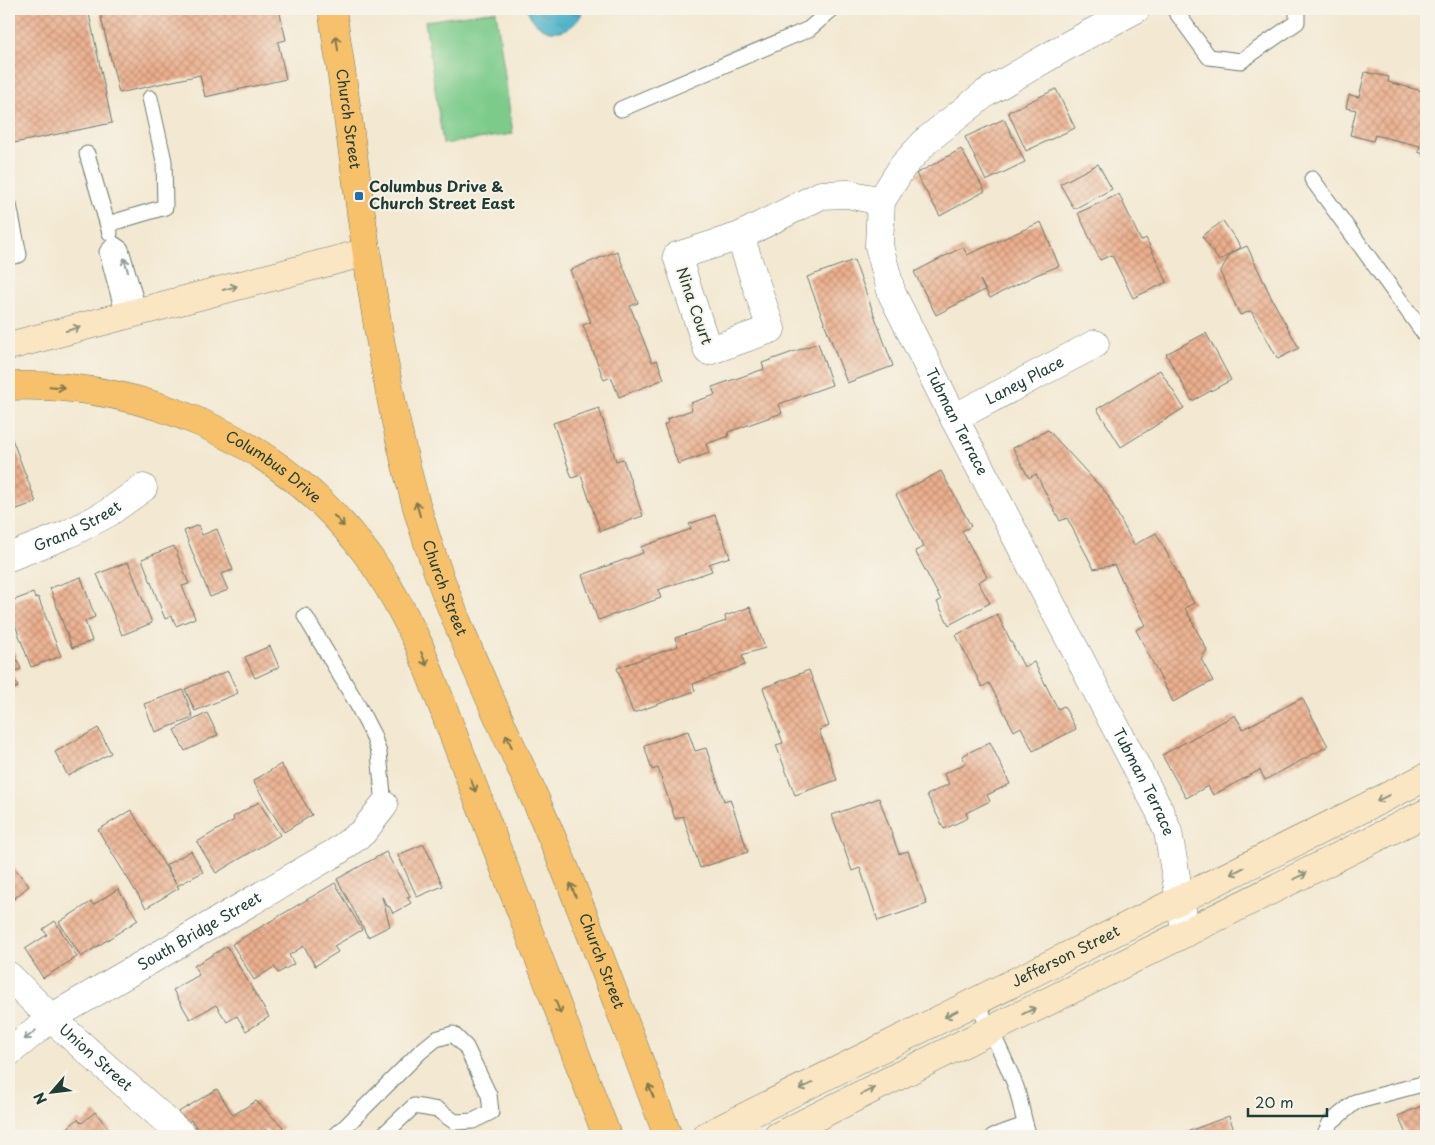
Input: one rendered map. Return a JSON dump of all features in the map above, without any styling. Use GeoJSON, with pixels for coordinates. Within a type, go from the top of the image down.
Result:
{"type":"FeatureCollection","features":[{"type":"Feature","properties":{"kind":"highway","name":"Church Street"},"geometry":{"type":"LineString","coordinates":[[332,9],[380,340],[397,430],[422,522],[471,656],[548,829],[668,1136]]}},
{"type":"Feature","properties":{"kind":"highway","name":"Columbus Drive"},"geometry":{"type":"LineString","coordinates":[[9,386],[42,386],[90,390],[137,400],[169,410],[227,435],[268,459],[326,507],[373,562],[398,602],[418,644],[607,1136]]}},
{"type":"Feature","properties":{"kind":"street"},"geometry":{"type":"LineString","coordinates":[[740,236],[821,195],[848,194],[881,201],[903,166],[927,140],[986,93],[1072,43],[1136,9]]}},
{"type":"Feature","properties":{"kind":"street","name":"Tubman Terrace"},"geometry":{"type":"LineString","coordinates":[[881,201],[880,246],[892,294],[954,418],[1159,810],[1168,832],[1186,932]]}},
{"type":"Feature","properties":{"kind":"street"},"geometry":{"type":"LineString","coordinates":[[9,346],[367,252]]}},
{"type":"Feature","properties":{"kind":"street","name":"Laney Place"},"geometry":{"type":"LineString","coordinates":[[954,418],[1095,344]]}},
{"type":"Feature","properties":{"kind":"street","name":"Grand Street"},"geometry":{"type":"LineString","coordinates":[[9,557],[68,534],[108,513],[142,488]]}},
{"type":"Feature","properties":{"kind":"street","name":"Jefferson Street"},"geometry":{"type":"LineString","coordinates":[[706,1136],[1426,777]]}},
{"type":"Feature","properties":{"kind":"street","name":"South Bridge Street"},"geometry":{"type":"LineString","coordinates":[[9,1052],[51,1018],[336,852],[363,832],[384,805]]}},
{"type":"Feature","properties":{"kind":"street"},"geometry":{"type":"LineString","coordinates":[[778,1136],[1426,813]]}},
{"type":"Feature","properties":{"kind":"street","name":"Union Street"},"geometry":{"type":"LineString","coordinates":[[9,976],[51,1018],[183,1136]]}},
{"type":"Feature","properties":{"kind":"lane"},"geometry":{"type":"LineString","coordinates":[[621,109],[809,29],[832,9]]}},
{"type":"Feature","properties":{"kind":"lane"},"geometry":{"type":"LineString","coordinates":[[1174,9],[1209,57],[1241,61],[1297,22],[1297,9]]}},
{"type":"Feature","properties":{"kind":"lane"},"geometry":{"type":"LineString","coordinates":[[108,224],[165,207],[164,161],[150,98]]}},
{"type":"Feature","properties":{"kind":"lane"},"geometry":{"type":"LineString","coordinates":[[86,154],[114,244],[107,252],[132,314]]}},
{"type":"Feature","properties":{"kind":"lane"},"geometry":{"type":"LineString","coordinates":[[1312,179],[1426,336]]}},
{"type":"Feature","properties":{"kind":"lane"},"geometry":{"type":"LineString","coordinates":[[9,205],[19,255],[9,257]]}},
{"type":"Feature","properties":{"kind":"lane"},"geometry":{"type":"LineString","coordinates":[[305,616],[356,702],[373,735],[379,753],[384,805]]}},
{"type":"Feature","properties":{"kind":"lane"},"geometry":{"type":"LineString","coordinates":[[976,1001],[991,1030],[1016,1088],[1027,1130],[993,1136]]}},
{"type":"Feature","properties":{"kind":"lane"},"geometry":{"type":"LineString","coordinates":[[335,1136],[420,1052],[436,1039],[453,1034],[466,1046],[489,1095],[491,1112],[472,1121],[455,1122],[438,1110],[414,1106],[382,1136]]}},
{"type":"Feature","properties":{"kind":"lane"},"geometry":{"type":"LineString","coordinates":[[1324,1136],[1330,1123],[1355,1102],[1426,1082]]}},
{"type":"Feature","properties":{"kind":"green space"},"geometry":{"type":"Polygon","coordinates":[[[496,11],[513,134],[443,144],[425,21],[496,11]]]}},
{"type":"Feature","properties":{"kind":"water"},"geometry":{"type":"Polygon","coordinates":[[[527,9],[584,9],[579,19],[572,26],[564,30],[555,31],[539,26],[532,19],[527,9]]]}},
{"type":"Feature","properties":{"kind":"building"},"geometry":{"type":"Polygon","coordinates":[[[9,9],[88,9],[112,123],[9,144],[9,9]]]}},
{"type":"Feature","properties":{"kind":"building"},"geometry":{"type":"Polygon","coordinates":[[[99,9],[171,9],[171,13],[176,12],[175,9],[279,9],[286,40],[278,42],[286,79],[205,97],[200,75],[119,93],[99,9]]]}},
{"type":"Feature","properties":{"kind":"building"},"geometry":{"type":"Polygon","coordinates":[[[1365,72],[1389,77],[1388,82],[1426,92],[1426,155],[1418,152],[1420,146],[1375,135],[1373,141],[1350,135],[1356,110],[1346,108],[1349,95],[1359,97],[1365,72]]]}},
{"type":"Feature","properties":{"kind":"building"},"geometry":{"type":"Polygon","coordinates":[[[1056,89],[1075,128],[1026,151],[1008,112],[1056,89]]]}},
{"type":"Feature","properties":{"kind":"building"},"geometry":{"type":"Polygon","coordinates":[[[1004,119],[1025,162],[986,181],[965,137],[1004,119]]]}},
{"type":"Feature","properties":{"kind":"building"},"geometry":{"type":"Polygon","coordinates":[[[961,149],[985,191],[940,216],[916,174],[961,149]]]}},
{"type":"Feature","properties":{"kind":"building"},"geometry":{"type":"Polygon","coordinates":[[[1098,164],[1112,189],[1074,209],[1060,184],[1098,164]]]}},
{"type":"Feature","properties":{"kind":"building"},"geometry":{"type":"Polygon","coordinates":[[[1119,194],[1141,241],[1146,238],[1167,282],[1133,298],[1112,255],[1100,260],[1078,213],[1119,194]]]}},
{"type":"Feature","properties":{"kind":"building"},"geometry":{"type":"Polygon","coordinates":[[[1223,221],[1241,247],[1219,261],[1202,236],[1223,221]]]}},
{"type":"Feature","properties":{"kind":"building"},"geometry":{"type":"Polygon","coordinates":[[[1041,222],[1059,266],[1036,275],[990,298],[980,280],[985,290],[936,315],[914,272],[963,247],[967,255],[1041,222]]]}},
{"type":"Feature","properties":{"kind":"building"},"geometry":{"type":"Polygon","coordinates":[[[1247,246],[1272,299],[1299,348],[1278,359],[1251,311],[1240,315],[1220,272],[1231,253],[1247,246]]]}},
{"type":"Feature","properties":{"kind":"building"},"geometry":{"type":"Polygon","coordinates":[[[617,251],[638,303],[630,306],[652,362],[657,360],[664,379],[619,397],[611,377],[604,380],[583,325],[591,322],[570,270],[617,251]]]}},
{"type":"Feature","properties":{"kind":"building"},"geometry":{"type":"Polygon","coordinates":[[[854,260],[893,366],[847,383],[807,277],[854,260]]]}},
{"type":"Feature","properties":{"kind":"building"},"geometry":{"type":"Polygon","coordinates":[[[1206,333],[1231,380],[1192,401],[1166,354],[1206,333]]]}},
{"type":"Feature","properties":{"kind":"building"},"geometry":{"type":"Polygon","coordinates":[[[818,343],[832,385],[779,404],[782,413],[728,432],[729,436],[706,444],[709,453],[678,464],[664,425],[668,423],[667,419],[692,410],[690,403],[715,395],[712,387],[764,369],[762,363],[818,343]]]}},
{"type":"Feature","properties":{"kind":"building"},"geometry":{"type":"Polygon","coordinates":[[[1160,370],[1184,408],[1121,447],[1097,409],[1160,370]]]}},
{"type":"Feature","properties":{"kind":"building"},"geometry":{"type":"Polygon","coordinates":[[[599,408],[616,461],[623,459],[643,516],[600,531],[581,475],[572,478],[553,423],[599,408]]]}},
{"type":"Feature","properties":{"kind":"building"},"geometry":{"type":"Polygon","coordinates":[[[1048,430],[1107,494],[1134,545],[1156,533],[1194,603],[1185,608],[1207,650],[1201,659],[1213,681],[1173,702],[1136,630],[1145,625],[1114,565],[1094,569],[1067,518],[1060,521],[1036,474],[1029,478],[1013,448],[1048,430]]]}},
{"type":"Feature","properties":{"kind":"building"},"geometry":{"type":"Polygon","coordinates":[[[9,431],[36,502],[9,512],[9,431]]]}},
{"type":"Feature","properties":{"kind":"building"},"geometry":{"type":"Polygon","coordinates":[[[941,471],[971,526],[962,531],[987,577],[978,582],[990,603],[949,625],[937,602],[941,600],[915,551],[924,547],[896,495],[941,471]]]}},
{"type":"Feature","properties":{"kind":"building"},"geometry":{"type":"Polygon","coordinates":[[[715,515],[730,557],[709,564],[712,571],[658,590],[661,598],[598,620],[582,575],[643,553],[641,547],[691,529],[689,524],[715,515]]]}},
{"type":"Feature","properties":{"kind":"building"},"geometry":{"type":"Polygon","coordinates":[[[198,525],[202,535],[217,529],[233,570],[221,574],[228,590],[210,597],[184,531],[198,525]]]}},
{"type":"Feature","properties":{"kind":"building"},"geometry":{"type":"Polygon","coordinates":[[[174,546],[189,584],[182,586],[195,618],[176,626],[172,616],[165,619],[142,559],[174,546]]]}},
{"type":"Feature","properties":{"kind":"building"},"geometry":{"type":"Polygon","coordinates":[[[128,562],[152,623],[122,635],[97,574],[128,562]]]}},
{"type":"Feature","properties":{"kind":"building"},"geometry":{"type":"Polygon","coordinates":[[[81,577],[95,617],[85,621],[92,641],[72,648],[50,588],[81,577]]]}},
{"type":"Feature","properties":{"kind":"building"},"geometry":{"type":"Polygon","coordinates":[[[33,593],[35,598],[38,597],[61,656],[31,667],[9,609],[9,602],[33,593]]]}},
{"type":"Feature","properties":{"kind":"building"},"geometry":{"type":"Polygon","coordinates":[[[750,607],[765,648],[742,655],[745,665],[693,684],[695,691],[633,713],[617,668],[678,646],[675,638],[726,621],[725,616],[750,607]]]}},
{"type":"Feature","properties":{"kind":"building"},"geometry":{"type":"Polygon","coordinates":[[[997,614],[1024,667],[1034,662],[1058,709],[1064,706],[1076,729],[1033,751],[1021,727],[1014,731],[989,683],[982,687],[956,635],[997,614]]]}},
{"type":"Feature","properties":{"kind":"building"},"geometry":{"type":"Polygon","coordinates":[[[9,639],[21,669],[12,672],[18,687],[9,691],[9,639]]]}},
{"type":"Feature","properties":{"kind":"building"},"geometry":{"type":"Polygon","coordinates":[[[270,646],[279,667],[255,678],[245,657],[270,646]]]}},
{"type":"Feature","properties":{"kind":"building"},"geometry":{"type":"Polygon","coordinates":[[[809,670],[829,726],[819,730],[837,780],[795,795],[776,745],[783,743],[763,688],[809,670]]]}},
{"type":"Feature","properties":{"kind":"building"},"geometry":{"type":"Polygon","coordinates":[[[228,671],[238,693],[195,711],[185,689],[228,671]]]}},
{"type":"Feature","properties":{"kind":"building"},"geometry":{"type":"Polygon","coordinates":[[[183,690],[193,718],[155,732],[144,704],[183,690]]]}},
{"type":"Feature","properties":{"kind":"building"},"geometry":{"type":"Polygon","coordinates":[[[1302,698],[1328,746],[1265,780],[1260,770],[1213,795],[1208,786],[1186,798],[1162,755],[1235,715],[1243,729],[1302,698]]]}},
{"type":"Feature","properties":{"kind":"building"},"geometry":{"type":"Polygon","coordinates":[[[207,713],[218,735],[185,751],[174,730],[207,713]]]}},
{"type":"Feature","properties":{"kind":"building"},"geometry":{"type":"Polygon","coordinates":[[[98,728],[111,753],[68,776],[55,752],[98,728]]]}},
{"type":"Feature","properties":{"kind":"building"},"geometry":{"type":"Polygon","coordinates":[[[688,731],[695,751],[706,748],[724,801],[730,799],[748,852],[700,868],[683,816],[675,819],[658,768],[652,770],[644,745],[688,731]]]}},
{"type":"Feature","properties":{"kind":"building"},"geometry":{"type":"Polygon","coordinates":[[[990,742],[1010,784],[987,795],[990,801],[966,813],[968,818],[944,829],[927,795],[949,784],[944,774],[966,763],[962,756],[990,742]]]}},
{"type":"Feature","properties":{"kind":"building"},"geometry":{"type":"Polygon","coordinates":[[[281,764],[312,815],[284,832],[253,781],[281,764]]]}},
{"type":"Feature","properties":{"kind":"building"},"geometry":{"type":"Polygon","coordinates":[[[879,798],[899,854],[908,851],[927,904],[878,921],[860,868],[852,871],[832,815],[879,798]]]}},
{"type":"Feature","properties":{"kind":"building"},"geometry":{"type":"Polygon","coordinates":[[[259,802],[280,835],[216,873],[197,842],[234,820],[233,817],[259,802]]]}},
{"type":"Feature","properties":{"kind":"building"},"geometry":{"type":"Polygon","coordinates":[[[131,810],[176,884],[166,865],[191,851],[203,872],[177,886],[179,888],[146,908],[98,830],[131,810]]]}},
{"type":"Feature","properties":{"kind":"building"},"geometry":{"type":"Polygon","coordinates":[[[424,844],[443,886],[417,897],[398,855],[424,844]]]}},
{"type":"Feature","properties":{"kind":"building"},"geometry":{"type":"Polygon","coordinates":[[[386,852],[410,896],[407,897],[411,903],[393,913],[382,897],[390,926],[368,937],[337,879],[386,852]]]}},
{"type":"Feature","properties":{"kind":"building"},"geometry":{"type":"Polygon","coordinates":[[[9,861],[29,886],[9,903],[9,861]]]}},
{"type":"Feature","properties":{"kind":"building"},"geometry":{"type":"Polygon","coordinates":[[[335,883],[362,930],[334,946],[338,952],[315,966],[304,946],[289,955],[294,964],[278,973],[274,967],[254,980],[232,944],[335,883]]]}},
{"type":"Feature","properties":{"kind":"building"},"geometry":{"type":"Polygon","coordinates":[[[118,889],[138,920],[81,957],[59,922],[91,902],[93,905],[118,889]]]}},
{"type":"Feature","properties":{"kind":"building"},"geometry":{"type":"Polygon","coordinates":[[[55,921],[77,957],[43,978],[25,949],[47,935],[43,929],[55,921]]]}},
{"type":"Feature","properties":{"kind":"building"},"geometry":{"type":"Polygon","coordinates":[[[227,946],[269,1017],[246,1031],[237,1016],[227,1022],[216,1005],[190,1019],[173,990],[199,975],[194,966],[227,946]]]}},
{"type":"Feature","properties":{"kind":"building"},"geometry":{"type":"Polygon","coordinates":[[[217,1089],[233,1115],[256,1101],[283,1127],[274,1136],[266,1129],[259,1136],[202,1136],[191,1120],[184,1125],[177,1113],[217,1089]]]}},
{"type":"Feature","properties":{"kind":"building"},"geometry":{"type":"Polygon","coordinates":[[[1426,1104],[1426,1136],[1407,1136],[1398,1116],[1426,1104]]]}},
{"type":"Feature","properties":{"kind":"building"},"geometry":{"type":"Polygon","coordinates":[[[95,1112],[110,1130],[103,1136],[58,1136],[78,1119],[82,1123],[95,1112]]]}},
{"type":"Feature","properties":{"kind":"building"},"geometry":{"type":"Polygon","coordinates":[[[1229,1116],[1236,1136],[1176,1136],[1229,1116]]]}},
{"type":"Feature","properties":{"kind":"place","name":"Columbus Drive & Church Street East"},"geometry":{"type":"Point","coordinates":[359,196]}}]}
